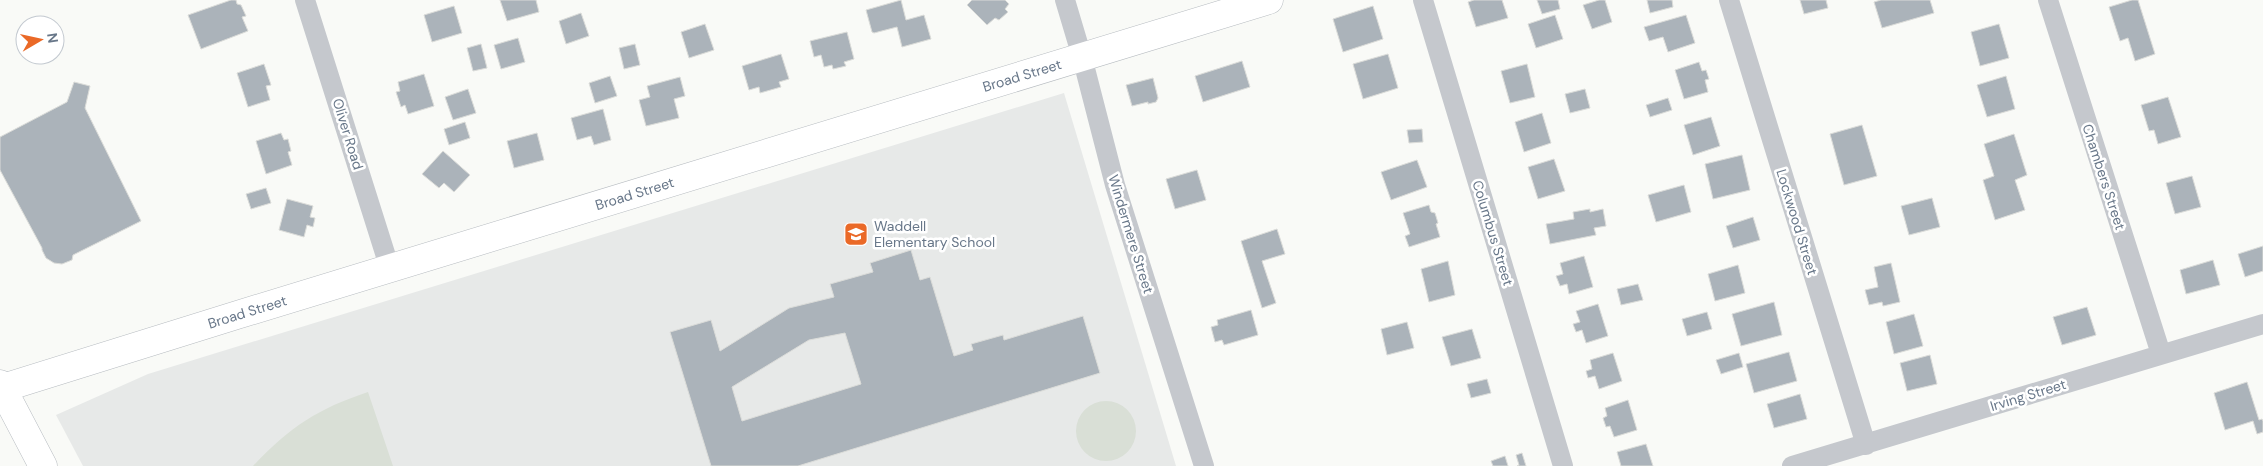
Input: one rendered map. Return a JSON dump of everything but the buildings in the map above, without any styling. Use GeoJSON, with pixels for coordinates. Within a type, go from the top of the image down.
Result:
{"type":"FeatureCollection","features":[{"type":"Feature","properties":{"kind":"street","name":"Oliver Road"},"geometry":{"type":"LineString","coordinates":[[305,0],[390,269]]}},
{"type":"Feature","properties":{"kind":"street","name":"Windermere Street"},"geometry":{"type":"LineString","coordinates":[[1065,0],[1082,57],[1115,185],[1204,466]]}},
{"type":"Feature","properties":{"kind":"street","name":"Broad Street"},"geometry":{"type":"LineString","coordinates":[[1,387],[1269,0]]}},
{"type":"Feature","properties":{"kind":"street","name":"Columbus Street"},"geometry":{"type":"LineString","coordinates":[[1424,0],[1563,466]]}},
{"type":"Feature","properties":{"kind":"street","name":"Lockwood Street"},"geometry":{"type":"LineString","coordinates":[[1729,0],[1866,445]]}},
{"type":"Feature","properties":{"kind":"street","name":"Chambers Street"},"geometry":{"type":"LineString","coordinates":[[2048,0],[2161,354]]}},
{"type":"Feature","properties":{"kind":"street","name":"Irving Street"},"geometry":{"type":"LineString","coordinates":[[1792,466],[2263,324]]}},
{"type":"Feature","properties":{"kind":"street"},"geometry":{"type":"LineString","coordinates":[[1,387],[43,466]]}},
{"type":"Feature","properties":{"kind":"shaded area","name":"Waddell Elementary School"},"geometry":{"type":"Polygon","coordinates":[[[1064,93],[1176,466],[83,466],[56,415],[148,374],[1064,93]]]}},
{"type":"Feature","properties":{"kind":"shaded area"},"geometry":{"type":"Polygon","coordinates":[[[368,392],[393,466],[253,466],[279,440],[305,421],[334,405],[368,392]]]}},
{"type":"Feature","properties":{"kind":"shaded area"},"geometry":{"type":"Polygon","coordinates":[[[1100,401],[1112,401],[1128,409],[1134,419],[1136,431],[1134,443],[1128,453],[1112,461],[1100,461],[1084,453],[1076,437],[1076,425],[1084,409],[1100,401]]]}},
{"type":"Feature","properties":{"kind":"place","name":"Waddell Elementary School"},"geometry":{"type":"Point","coordinates":[856,234]}}]}
